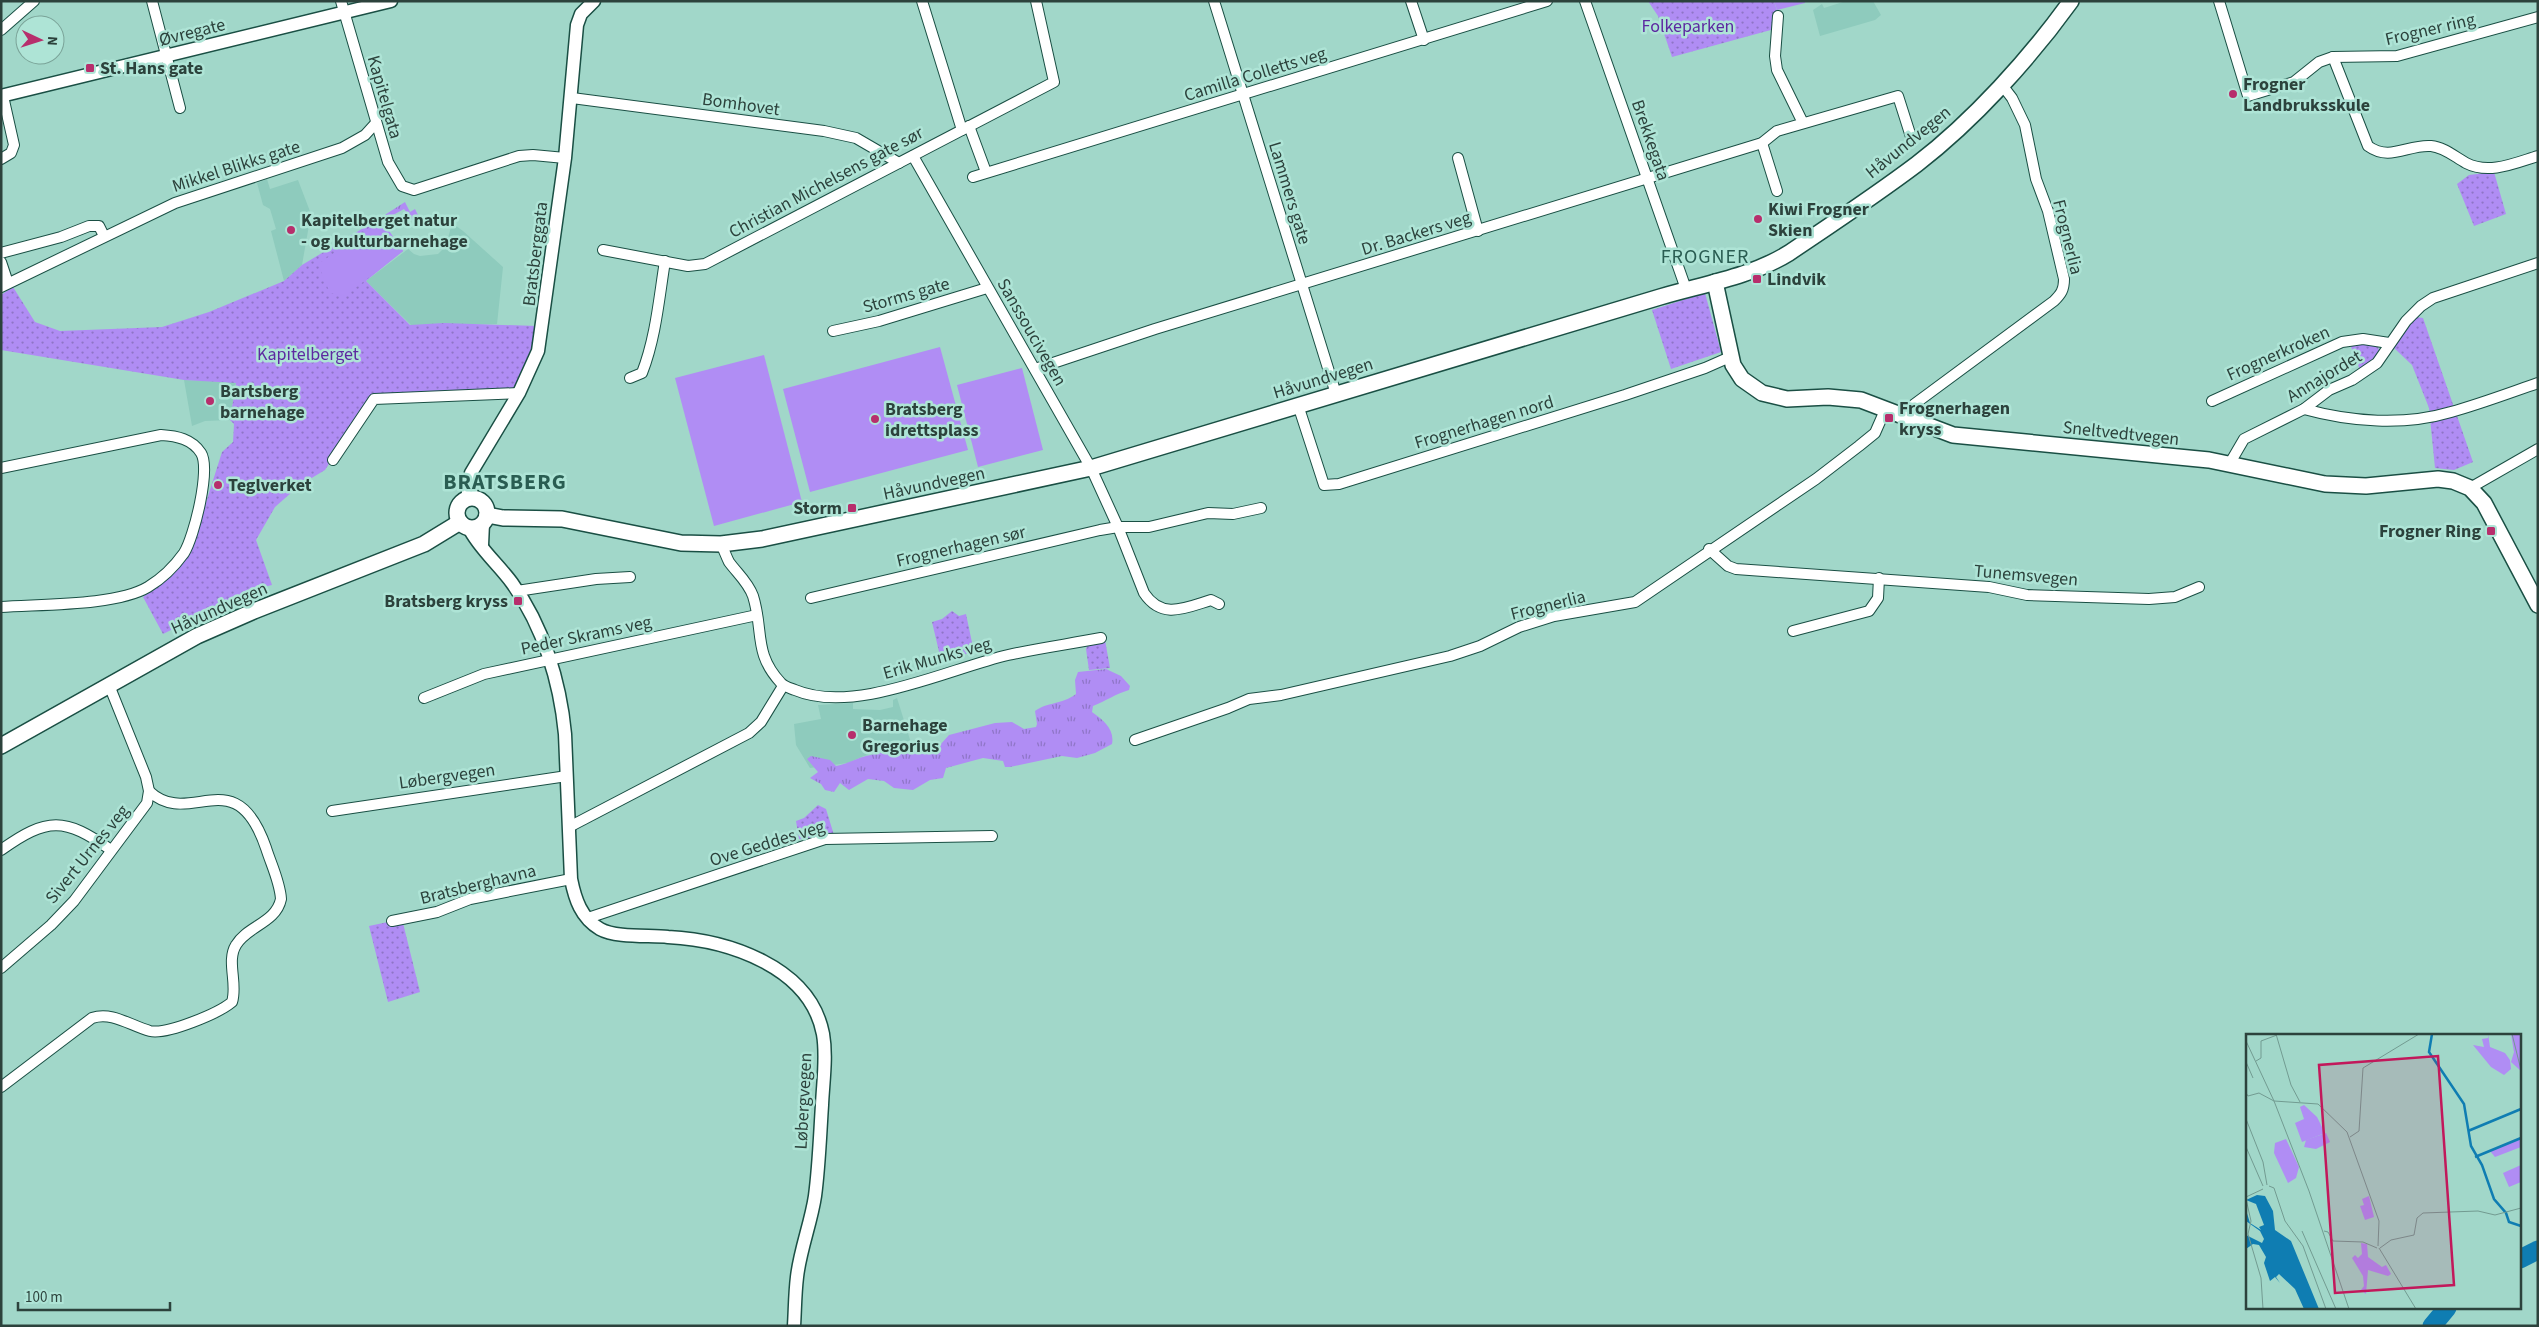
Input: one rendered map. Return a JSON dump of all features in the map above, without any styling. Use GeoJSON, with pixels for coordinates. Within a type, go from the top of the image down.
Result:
{"type":"FeatureCollection","features":[{"type":"Feature","properties":{"kind":"main road","name":"Håvundvegen"},"geometry":{"type":"LineString","coordinates":[[485,519],[562,519],[666,541],[721,544],[772,537],[1091,468],[1686,289],[1715,282],[1777,260],[1832,224],[1918,163],[2002,85],[2048,33],[2071,1]]}},
{"type":"Feature","properties":{"kind":"main road","name":"Sneltvedtvegen"},"geometry":{"type":"LineString","coordinates":[[1715,282],[1730,357],[1742,380],[1770,396],[1787,398],[1849,398],[1886,408],[1953,435],[2230,463],[2307,481],[2339,485],[2374,486],[2438,479],[2453,481],[2470,488]]}},
{"type":"Feature","properties":{"kind":"main road"},"geometry":{"type":"LineString","coordinates":[[2470,488],[2492,516],[2538,605]]}},
{"type":"Feature","properties":{"kind":"main road"},"geometry":{"type":"LineString","coordinates":[[467,499],[477,499],[482,502],[485,519],[477,528],[464,525],[457,517],[459,506],[467,499]]}},
{"type":"Feature","properties":{"kind":"main road","name":"Håvundvegen"},"geometry":{"type":"LineString","coordinates":[[1,746],[224,623],[414,549],[464,525]]}},
{"type":"Feature","properties":{"kind":"street"},"geometry":{"type":"LineString","coordinates":[[1,30],[34,1]]}},
{"type":"Feature","properties":{"kind":"street"},"geometry":{"type":"LineString","coordinates":[[152,1],[180,108]]}},
{"type":"Feature","properties":{"kind":"street","name":"Øvregate"},"geometry":{"type":"LineString","coordinates":[[2,96],[166,56],[343,7],[391,1]]}},
{"type":"Feature","properties":{"kind":"street","name":"Bratsberggata"},"geometry":{"type":"LineString","coordinates":[[467,499],[471,473],[519,393],[536,360],[542,331],[565,158],[572,98],[577,25],[581,14],[594,1]]}},
{"type":"Feature","properties":{"kind":"street"},"geometry":{"type":"LineString","coordinates":[[922,1],[966,128],[986,172]]}},
{"type":"Feature","properties":{"kind":"street","name":"Christian Michelsens gate sør"},"geometry":{"type":"LineString","coordinates":[[603,250],[688,266],[705,264],[1054,82],[1036,1]]}},
{"type":"Feature","properties":{"kind":"street","name":"Lammers gate"},"geometry":{"type":"LineString","coordinates":[[1214,1],[1336,394]]}},
{"type":"Feature","properties":{"kind":"street"},"geometry":{"type":"LineString","coordinates":[[1412,1],[1424,40]]}},
{"type":"Feature","properties":{"kind":"street","name":"Camilla Colletts veg"},"geometry":{"type":"LineString","coordinates":[[973,177],[1547,1]]}},
{"type":"Feature","properties":{"kind":"street","name":"Brekkegata"},"geometry":{"type":"LineString","coordinates":[[1585,1],[1686,289]]}},
{"type":"Feature","properties":{"kind":"street","name":"Frogner ring"},"geometry":{"type":"LineString","coordinates":[[2219,1],[2248,96],[2294,82],[2319,62],[2333,57],[2398,56],[2538,17]]}},
{"type":"Feature","properties":{"kind":"street","name":"Kapitelgata"},"geometry":{"type":"LineString","coordinates":[[343,7],[375,124],[396,181],[402,186],[414,190],[519,156],[533,155],[565,158]]}},
{"type":"Feature","properties":{"kind":"street"},"geometry":{"type":"LineString","coordinates":[[1778,16],[1775,56],[1777,70],[1803,123]]}},
{"type":"Feature","properties":{"kind":"street"},"geometry":{"type":"LineString","coordinates":[[2333,57],[2368,146],[2376,152],[2388,154],[2434,146],[2467,164],[2488,169],[2538,156]]}},
{"type":"Feature","properties":{"kind":"street","name":"Frognerlia"},"geometry":{"type":"LineString","coordinates":[[1901,414],[2054,301],[2061,294],[2064,287],[2064,279],[2048,211],[2036,179],[2026,125],[2012,98],[2002,85]]}},
{"type":"Feature","properties":{"kind":"street"},"geometry":{"type":"LineString","coordinates":[[1,160],[11,153],[14,145],[2,96]]}},
{"type":"Feature","properties":{"kind":"street","name":"Dr. Backers veg"},"geometry":{"type":"LineString","coordinates":[[1035,369],[1155,329],[1301,286],[1762,143],[1777,131],[1898,96],[1912,140]]}},
{"type":"Feature","properties":{"kind":"street","name":"Bomhovet"},"geometry":{"type":"LineString","coordinates":[[572,98],[824,131],[856,138],[899,163]]}},
{"type":"Feature","properties":{"kind":"street","name":"Mikkel Blikks gate"},"geometry":{"type":"LineString","coordinates":[[5,285],[148,214],[200,193],[342,148],[365,135],[375,124]]}},
{"type":"Feature","properties":{"kind":"street"},"geometry":{"type":"LineString","coordinates":[[1762,143],[1777,191]]}},
{"type":"Feature","properties":{"kind":"street","name":"Sanssoucivegen"},"geometry":{"type":"LineString","coordinates":[[913,156],[1091,468],[1118,526],[1144,593],[1150,603],[1163,609],[1173,610],[1211,600],[1219,604]]}},
{"type":"Feature","properties":{"kind":"street"},"geometry":{"type":"LineString","coordinates":[[1458,158],[1478,230]]}},
{"type":"Feature","properties":{"kind":"street"},"geometry":{"type":"LineString","coordinates":[[1,253],[61,237],[89,226],[99,226],[104,236]]}},
{"type":"Feature","properties":{"kind":"street"},"geometry":{"type":"LineString","coordinates":[[630,378],[642,373],[646,362],[654,335],[665,261]]}},
{"type":"Feature","properties":{"kind":"street"},"geometry":{"type":"LineString","coordinates":[[1,262],[5,285]]}},
{"type":"Feature","properties":{"kind":"street","name":"Annajordet"},"geometry":{"type":"LineString","coordinates":[[2230,463],[2244,439],[2304,409],[2329,390],[2352,380],[2377,363],[2389,343],[2406,321],[2421,306],[2434,298],[2538,263]]}},
{"type":"Feature","properties":{"kind":"street","name":"Storms gate"},"geometry":{"type":"LineString","coordinates":[[832,330],[887,318],[987,288]]}},
{"type":"Feature","properties":{"kind":"street","name":"Frognerkroken"},"geometry":{"type":"LineString","coordinates":[[2212,401],[2342,342],[2362,340],[2389,343]]}},
{"type":"Feature","properties":{"kind":"street","name":"Frognerhagen nord"},"geometry":{"type":"LineString","coordinates":[[1298,405],[1324,485],[1340,484],[1625,395],[1705,368],[1730,357]]}},
{"type":"Feature","properties":{"kind":"street"},"geometry":{"type":"LineString","coordinates":[[2304,409],[2351,419],[2391,421],[2449,413],[2538,383]]}},
{"type":"Feature","properties":{"kind":"street"},"geometry":{"type":"LineString","coordinates":[[333,460],[374,399],[519,393]]}},
{"type":"Feature","properties":{"kind":"street","name":"Frognerlia"},"geometry":{"type":"LineString","coordinates":[[1135,740],[1228,708],[1248,698],[1281,695],[1450,656],[1480,646],[1519,627],[1554,616],[1635,602],[1816,479],[1859,446],[1875,433],[1886,408]]}},
{"type":"Feature","properties":{"kind":"street"},"geometry":{"type":"LineString","coordinates":[[1,468],[161,435],[186,439],[202,454],[205,464],[200,502],[190,541],[172,569],[138,592],[103,600],[2,605]]}},
{"type":"Feature","properties":{"kind":"street"},"geometry":{"type":"LineString","coordinates":[[2470,488],[2538,449]]}},
{"type":"Feature","properties":{"kind":"street"},"geometry":{"type":"LineString","coordinates":[[1118,526],[1149,527],[1208,513],[1233,514],[1261,508]]}},
{"type":"Feature","properties":{"kind":"street"},"geometry":{"type":"LineString","coordinates":[[482,545],[485,519]]}},
{"type":"Feature","properties":{"kind":"street","name":"Løbergvegen"},"geometry":{"type":"LineString","coordinates":[[464,525],[482,545],[517,591],[550,658],[563,713],[568,776],[571,879],[578,905],[601,930],[692,939],[750,956],[791,979],[816,1011],[824,1046],[822,1099],[815,1194],[797,1276],[794,1326]]}},
{"type":"Feature","properties":{"kind":"street","name":"Frognerhagen sør"},"geometry":{"type":"LineString","coordinates":[[811,598],[1118,526]]}},
{"type":"Feature","properties":{"kind":"street"},"geometry":{"type":"LineString","coordinates":[[569,827],[749,733],[761,722],[783,686],[767,666],[761,652],[753,595],[728,561],[721,544]]}},
{"type":"Feature","properties":{"kind":"street","name":"Tunemsvegen"},"geometry":{"type":"LineString","coordinates":[[1709,550],[1728,566],[1736,568],[1989,587],[2028,595],[2149,600],[2175,597],[2199,587]]}},
{"type":"Feature","properties":{"kind":"street"},"geometry":{"type":"LineString","coordinates":[[517,591],[586,580],[630,577]]}},
{"type":"Feature","properties":{"kind":"street"},"geometry":{"type":"LineString","coordinates":[[1794,631],[1869,611],[1878,598],[1879,578]]}},
{"type":"Feature","properties":{"kind":"street","name":"Peder Skrams veg"},"geometry":{"type":"LineString","coordinates":[[424,698],[484,674],[550,658],[626,644],[757,615]]}},
{"type":"Feature","properties":{"kind":"street","name":"Erik Munks veg"},"geometry":{"type":"LineString","coordinates":[[783,686],[806,695],[824,697],[860,695],[892,690],[1009,655],[1101,638]]}},
{"type":"Feature","properties":{"kind":"street"},"geometry":{"type":"LineString","coordinates":[[1,1087],[92,1018],[106,1016],[158,1032],[218,1012],[232,1002],[235,992],[232,955],[236,945],[246,935],[272,917],[281,899],[261,835],[247,811],[234,802],[219,799],[172,802],[160,799],[149,791],[146,777],[110,685]]}},
{"type":"Feature","properties":{"kind":"street","name":"Løbergvegen"},"geometry":{"type":"LineString","coordinates":[[332,811],[568,776]]}},
{"type":"Feature","properties":{"kind":"street","name":"Sivert Urnes veg"},"geometry":{"type":"LineString","coordinates":[[1,968],[68,907],[143,811],[149,791]]}},
{"type":"Feature","properties":{"kind":"street"},"geometry":{"type":"LineString","coordinates":[[1,850],[34,830],[59,824],[85,833],[111,850]]}},
{"type":"Feature","properties":{"kind":"street","name":"Ove Geddes veg"},"geometry":{"type":"LineString","coordinates":[[588,918],[825,839],[992,836]]}},
{"type":"Feature","properties":{"kind":"street","name":"Bratsberghavna"},"geometry":{"type":"LineString","coordinates":[[392,921],[437,912],[470,900],[571,879]]}},
{"type":"Feature","properties":{"kind":"shaded area"},"geometry":{"type":"Polygon","coordinates":[[[1846,1],[1873,1],[1881,15],[1875,20],[1820,36],[1813,10],[1822,4],[1824,8],[1846,1]]]}},
{"type":"Feature","properties":{"kind":"shaded area","name":"Kapitelberget natur - og kulturbarnehage"},"geometry":{"type":"Polygon","coordinates":[[[267,179],[270,189],[298,180],[311,214],[302,265],[284,281],[271,231],[276,229],[270,209],[263,205],[257,183],[267,179]]]}},
{"type":"Feature","properties":{"kind":"shaded area"},"geometry":{"type":"Polygon","coordinates":[[[452,223],[503,267],[497,324],[411,325],[366,281],[408,249],[420,256],[438,254],[446,246],[452,223]]]}},
{"type":"Feature","properties":{"kind":"shaded area","name":"Bartsberg barnehage"},"geometry":{"type":"Polygon","coordinates":[[[184,380],[236,382],[230,420],[205,421],[192,426],[184,380]]]}},
{"type":"Feature","properties":{"kind":"shaded area","name":"Barnehage Gregorius"},"geometry":{"type":"Polygon","coordinates":[[[897,698],[912,746],[864,756],[848,763],[810,768],[796,745],[794,724],[821,719],[818,705],[853,703],[853,709],[880,710],[893,707],[893,700],[897,698]]]}},
{"type":"Feature","properties":{"kind":"green space","name":"Folkeparken"},"geometry":{"type":"Polygon","coordinates":[[[1648,1],[1774,1],[1782,27],[1672,57],[1658,16],[1648,1]]]}},
{"type":"Feature","properties":{"kind":"green space"},"geometry":{"type":"Polygon","coordinates":[[[1774,1],[1805,1],[1805,3],[1777,10],[1774,1]]]}},
{"type":"Feature","properties":{"kind":"green space"},"geometry":{"type":"Polygon","coordinates":[[[2494,172],[2506,214],[2474,226],[2457,184],[2469,175],[2494,172]]]}},
{"type":"Feature","properties":{"kind":"green space"},"geometry":{"type":"Polygon","coordinates":[[[405,202],[410,212],[415,209],[421,221],[420,225],[416,225],[404,209],[382,221],[380,218],[405,202]]]}},
{"type":"Feature","properties":{"kind":"green space","name":"Kapitelberget"},"geometry":{"type":"Polygon","coordinates":[[[380,218],[403,251],[366,281],[410,325],[444,323],[537,326],[534,352],[513,392],[368,404],[325,470],[300,485],[275,507],[256,540],[272,585],[251,590],[163,634],[143,597],[178,569],[190,553],[222,452],[233,442],[234,424],[230,420],[236,383],[184,380],[1,350],[1,295],[13,287],[35,322],[60,331],[162,327],[209,312],[284,281],[302,265],[380,218]]]}},
{"type":"Feature","properties":{"kind":"green space"},"geometry":{"type":"Polygon","coordinates":[[[382,221],[403,251],[345,296],[330,293],[318,264],[382,221]]]}},
{"type":"Feature","properties":{"kind":"green space"},"geometry":{"type":"Polygon","coordinates":[[[1705,293],[1721,352],[1671,369],[1652,310],[1705,293]]]}},
{"type":"Feature","properties":{"kind":"green space"},"geometry":{"type":"Polygon","coordinates":[[[2416,317],[2423,318],[2473,462],[2454,470],[2435,468],[2429,408],[2412,365],[2393,347],[2416,317]]]}},
{"type":"Feature","properties":{"kind":"green space"},"geometry":{"type":"Polygon","coordinates":[[[2362,342],[2378,345],[2379,352],[2372,361],[2360,370],[2350,344],[2362,342]]]}},
{"type":"Feature","properties":{"kind":"green space","name":"Bratsberg idrettsplass"},"geometry":{"type":"Polygon","coordinates":[[[940,347],[968,450],[810,492],[783,389],[940,347]]]}},
{"type":"Feature","properties":{"kind":"green space"},"geometry":{"type":"Polygon","coordinates":[[[764,355],[802,502],[714,526],[675,378],[764,355]]]}},
{"type":"Feature","properties":{"kind":"green space"},"geometry":{"type":"Polygon","coordinates":[[[1022,368],[1043,450],[978,467],[957,385],[1022,368]]]}},
{"type":"Feature","properties":{"kind":"green space"},"geometry":{"type":"Polygon","coordinates":[[[952,611],[959,616],[966,614],[974,652],[941,660],[932,622],[942,619],[952,611]]]}},
{"type":"Feature","properties":{"kind":"green space"},"geometry":{"type":"Polygon","coordinates":[[[1105,640],[1110,668],[1089,670],[1086,649],[1088,644],[1105,640]]]}},
{"type":"Feature","properties":{"kind":"green space"},"geometry":{"type":"Polygon","coordinates":[[[1106,669],[1121,676],[1130,686],[1129,690],[1093,706],[1092,712],[1107,725],[1112,734],[1112,744],[1095,753],[1077,758],[1062,756],[1010,767],[1005,767],[1003,761],[983,758],[946,768],[943,778],[930,780],[913,790],[894,788],[884,781],[868,779],[849,790],[840,783],[834,792],[825,790],[821,784],[810,778],[818,772],[807,759],[811,756],[830,760],[836,766],[875,754],[940,745],[949,735],[995,723],[1012,722],[1024,729],[1036,727],[1035,711],[1076,694],[1075,680],[1078,672],[1106,669]]]}},
{"type":"Feature","properties":{"kind":"green space"},"geometry":{"type":"Polygon","coordinates":[[[818,805],[826,809],[834,835],[799,839],[796,821],[804,818],[818,805]]]}},
{"type":"Feature","properties":{"kind":"green space"},"geometry":{"type":"Polygon","coordinates":[[[402,919],[420,992],[388,1002],[369,926],[402,919]]]}},
{"type":"Feature","properties":{"kind":"waterway"},"geometry":{"type":"LineString","coordinates":[[2522,1258],[2538,1250]]}},
{"type":"Feature","properties":{"kind":"waterway"},"geometry":{"type":"LineString","coordinates":[[2432,1326],[2445,1310]]}},
{"type":"Feature","properties":{"kind":"place","name":"St. Hans gate"},"geometry":{"type":"Point","coordinates":[90,68]}},
{"type":"Feature","properties":{"kind":"place","name":"Frogner Landbruksskule"},"geometry":{"type":"Point","coordinates":[2233,94]}},
{"type":"Feature","properties":{"kind":"place","name":"Kiwi Frogner Skien"},"geometry":{"type":"Point","coordinates":[1758,219]}},
{"type":"Feature","properties":{"kind":"place","name":"Kapitelberget natur - og kulturbarnehage"},"geometry":{"type":"Point","coordinates":[291,230]}},
{"type":"Feature","properties":{"kind":"place","name":"Lindvik"},"geometry":{"type":"Point","coordinates":[1757,279]}},
{"type":"Feature","properties":{"kind":"place","name":"Bartsberg barnehage"},"geometry":{"type":"Point","coordinates":[210,401]}},
{"type":"Feature","properties":{"kind":"place","name":"Frognerhagen kryss"},"geometry":{"type":"Point","coordinates":[1889,418]}},
{"type":"Feature","properties":{"kind":"place","name":"Bratsberg idrettsplass"},"geometry":{"type":"Point","coordinates":[875,419]}},
{"type":"Feature","properties":{"kind":"place","name":"Teglverket"},"geometry":{"type":"Point","coordinates":[218,485]}},
{"type":"Feature","properties":{"kind":"place","name":"Storm"},"geometry":{"type":"Point","coordinates":[852,508]}},
{"type":"Feature","properties":{"kind":"place","name":"Frogner Ring"},"geometry":{"type":"Point","coordinates":[2491,531]}},
{"type":"Feature","properties":{"kind":"place","name":"Bratsberg kryss"},"geometry":{"type":"Point","coordinates":[518,601]}},
{"type":"Feature","properties":{"kind":"place","name":"Barnehage Gregorius"},"geometry":{"type":"Point","coordinates":[852,735]}},
{"type":"Feature","properties":{"kind":"district","name":"FROGNER"},"geometry":{"type":"Point","coordinates":[1705,256]}},
{"type":"Feature","properties":{"kind":"district","name":"BRATSBERG"},"geometry":{"type":"Point","coordinates":[505,481]}}]}
